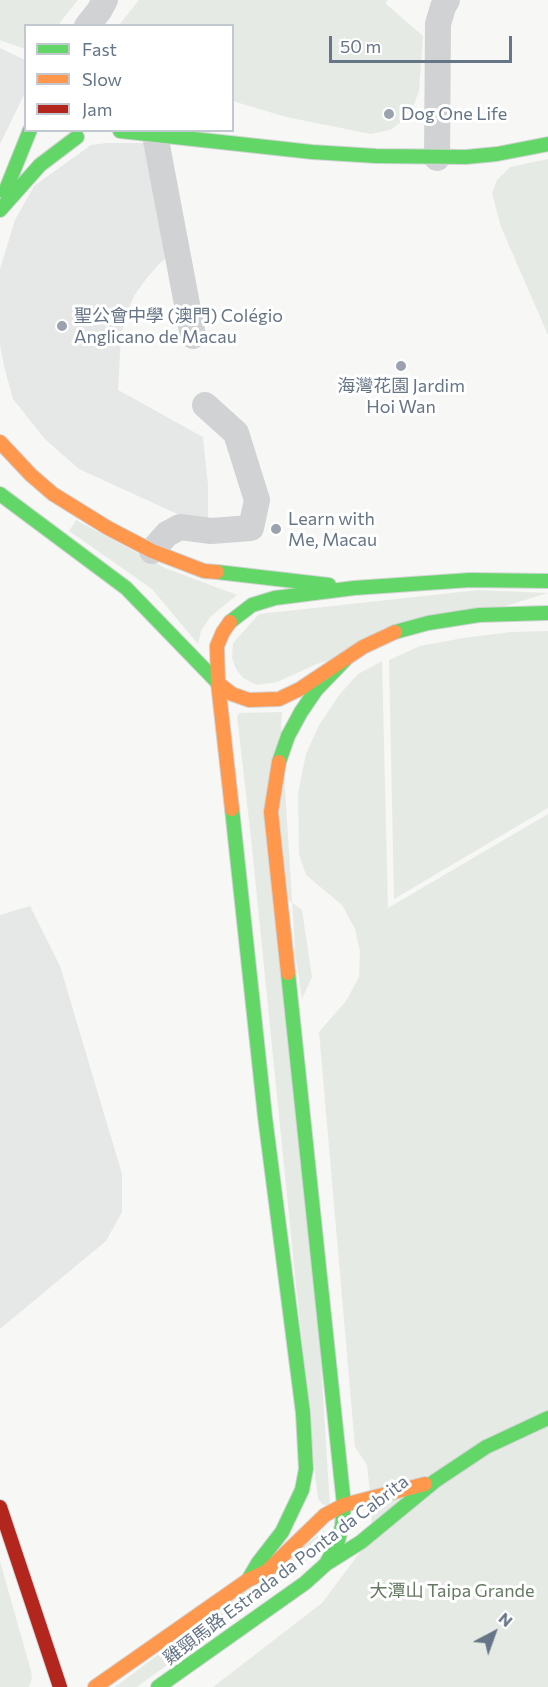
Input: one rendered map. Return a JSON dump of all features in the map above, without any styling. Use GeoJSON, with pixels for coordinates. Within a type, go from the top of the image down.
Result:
{"type":"FeatureCollection","features":[{"type":"Feature","properties":{"kind":"main road"},"geometry":{"type":"LineString","coordinates":[[0,204],[29,132]]}},
{"type":"Feature","properties":{"kind":"main road"},"geometry":{"type":"LineString","coordinates":[[105,134],[116,132]]}},
{"type":"Feature","properties":{"kind":"main road"},"geometry":{"type":"LineString","coordinates":[[130,132],[312,152],[437,158],[497,154],[548,144]]}},
{"type":"Feature","properties":{"kind":"main road"},"geometry":{"type":"LineString","coordinates":[[221,132],[246,144]]}},
{"type":"Feature","properties":{"kind":"main road"},"geometry":{"type":"LineString","coordinates":[[0,210],[40,165],[60,148],[84,136],[63,134]]}},
{"type":"Feature","properties":{"kind":"main road"},"geometry":{"type":"LineString","coordinates":[[0,442],[31,475],[53,494],[108,528],[152,551],[204,571],[354,588]]}},
{"type":"Feature","properties":{"kind":"main road"},"geometry":{"type":"LineString","coordinates":[[0,494],[126,588],[158,618],[218,683],[232,694],[249,700],[263,702],[279,699],[300,689],[381,638],[401,630],[479,615],[548,613]]}},
{"type":"Feature","properties":{"kind":"main road"},"geometry":{"type":"LineString","coordinates":[[39,523],[48,524],[55,516],[58,506],[53,494]]}},
{"type":"Feature","properties":{"kind":"main road"},"geometry":{"type":"LineString","coordinates":[[248,1581],[258,1563],[282,1532],[303,1490],[306,1469],[303,1413],[265,1117],[218,683],[217,646],[223,632],[234,618],[252,605],[275,598],[354,588],[470,580],[548,581]]}},
{"type":"Feature","properties":{"kind":"main road"},"geometry":{"type":"LineString","coordinates":[[326,1564],[338,1541],[344,1505],[271,812],[280,758],[288,736],[316,690],[345,660]]}},
{"type":"Feature","properties":{"kind":"main road","name":"雞頸馬路 Estrada da Ponta da Cabrita"},"geometry":{"type":"LineString","coordinates":[[158,1687],[305,1583],[326,1564],[361,1542],[435,1481],[486,1447],[548,1418]]}},
{"type":"Feature","properties":{"kind":"main road","name":"雞頸馬路 Estrada da Ponta da Cabrita"},"geometry":{"type":"LineString","coordinates":[[95,1687],[248,1581],[267,1572],[325,1515],[344,1505],[435,1481]]}},
{"type":"Feature","properties":{"kind":"main road"},"geometry":{"type":"LineString","coordinates":[[0,1507],[60,1687]]}},
{"type":"Feature","properties":{"kind":"street"},"geometry":{"type":"LineString","coordinates":[[437,158],[438,24],[447,0]]}},
{"type":"Feature","properties":{"kind":"street"},"geometry":{"type":"LineString","coordinates":[[155,135],[193,336]]}},
{"type":"Feature","properties":{"kind":"street"},"geometry":{"type":"LineString","coordinates":[[152,551],[167,534],[180,527],[211,531],[251,528],[257,500],[236,433],[205,405]]}},
{"type":"Feature","properties":{"kind":"street"},"geometry":{"type":"LineString","coordinates":[[0,1534],[42,1687]]}},
{"type":"Feature","properties":{"kind":"shaded area"},"geometry":{"type":"Polygon","coordinates":[[[0,48],[24,60],[24,95],[0,144],[0,48]]]}},
{"type":"Feature","properties":{"kind":"shaded area","name":"聖公會中學 (澳門) Colégio Anglicano de Macau"},"geometry":{"type":"Polygon","coordinates":[[[149,143],[172,254],[160,263],[146,279],[134,296],[126,315],[121,336],[118,390],[203,437],[208,485],[208,528],[79,469],[45,439],[13,399],[4,366],[0,345],[0,269],[15,220],[34,186],[91,145],[149,143]]]}},
{"type":"Feature","properties":{"kind":"shaded area"},"geometry":{"type":"Polygon","coordinates":[[[30,906],[60,966],[122,1174],[122,1212],[106,1241],[0,1329],[0,915],[30,906]]]}},
{"type":"Feature","properties":{"kind":"green space"},"geometry":{"type":"Polygon","coordinates":[[[0,0],[78,0],[59,24],[24,24],[24,49],[0,40],[0,0]]]}},
{"type":"Feature","properties":{"kind":"green space"},"geometry":{"type":"Polygon","coordinates":[[[139,0],[388,0],[385,3],[423,36],[419,91],[413,107],[401,122],[390,130],[371,134],[286,117],[234,101],[234,24],[120,24],[139,0]]]}},
{"type":"Feature","properties":{"kind":"green space"},"geometry":{"type":"Polygon","coordinates":[[[548,159],[548,335],[501,227],[492,193],[497,180],[510,167],[548,159]]]}},
{"type":"Feature","properties":{"kind":"green space"},"geometry":{"type":"Polygon","coordinates":[[[76,520],[165,568],[237,595],[210,617],[201,631],[198,644],[152,589],[69,531],[76,520]]]}},
{"type":"Feature","properties":{"kind":"green space"},"geometry":{"type":"Polygon","coordinates":[[[479,590],[548,593],[317,664],[277,682],[257,685],[243,678],[232,658],[233,643],[259,614],[479,590]]]}},
{"type":"Feature","properties":{"kind":"green space"},"geometry":{"type":"Polygon","coordinates":[[[548,631],[548,808],[394,899],[389,660],[420,646],[463,638],[511,632],[548,631]]]}},
{"type":"Feature","properties":{"kind":"green space","name":"大潭山 Taipa Grande"},"geometry":{"type":"Polygon","coordinates":[[[382,661],[388,908],[548,814],[548,1687],[213,1687],[322,1603],[370,1539],[372,1511],[367,1465],[355,1447],[319,1032],[346,1001],[359,977],[360,951],[355,929],[342,905],[306,875],[299,854],[298,793],[306,754],[319,725],[340,694],[358,674],[382,661]]]}},
{"type":"Feature","properties":{"kind":"green space"},"geometry":{"type":"Polygon","coordinates":[[[282,712],[330,1507],[322,1504],[318,1498],[316,1483],[237,716],[240,713],[282,712]]]}},
{"type":"Feature","properties":{"kind":"green space"},"geometry":{"type":"Polygon","coordinates":[[[287,899],[302,910],[312,977],[302,999],[287,899]]]}},
{"type":"Feature","properties":{"kind":"green space"},"geometry":{"type":"Polygon","coordinates":[[[325,1530],[323,1546],[281,1582],[137,1687],[115,1687],[325,1530]]]}},
{"type":"Feature","properties":{"kind":"green space"},"geometry":{"type":"Polygon","coordinates":[[[0,1561],[31,1671],[32,1678],[29,1687],[0,1687],[0,1561]]]}},
{"type":"Feature","properties":{"kind":"traffic: fast"},"geometry":{"type":"LineString","coordinates":[[5,192],[29,132]]}},
{"type":"Feature","properties":{"kind":"traffic: fast"},"geometry":{"type":"LineString","coordinates":[[129,132],[312,152],[376,156],[466,157],[497,154],[548,144]]}},
{"type":"Feature","properties":{"kind":"traffic: fast"},"geometry":{"type":"LineString","coordinates":[[0,210],[40,165],[77,137]]}},
{"type":"Feature","properties":{"kind":"traffic: fast"},"geometry":{"type":"LineString","coordinates":[[0,494],[126,588],[218,683]]}},
{"type":"Feature","properties":{"kind":"traffic: fast"},"geometry":{"type":"LineString","coordinates":[[217,572],[329,585]]}},
{"type":"Feature","properties":{"kind":"traffic: fast"},"geometry":{"type":"LineString","coordinates":[[230,622],[252,605],[275,598],[354,588],[470,580],[548,581]]}},
{"type":"Feature","properties":{"kind":"traffic: fast"},"geometry":{"type":"LineString","coordinates":[[395,632],[428,623],[479,615],[548,613]]}},
{"type":"Feature","properties":{"kind":"traffic: fast"},"geometry":{"type":"LineString","coordinates":[[279,762],[288,736],[301,712],[316,690],[345,660]]}},
{"type":"Feature","properties":{"kind":"traffic: fast"},"geometry":{"type":"LineString","coordinates":[[232,809],[265,1117],[303,1413],[306,1469],[302,1490],[282,1532],[248,1580]]}},
{"type":"Feature","properties":{"kind":"traffic: fast"},"geometry":{"type":"LineString","coordinates":[[158,1687],[305,1583],[326,1564],[338,1541],[342,1526],[344,1505],[288,973]]}},
{"type":"Feature","properties":{"kind":"traffic: fast"},"geometry":{"type":"LineString","coordinates":[[326,1564],[361,1542],[435,1481],[486,1447],[548,1418]]}},
{"type":"Feature","properties":{"kind":"traffic: slow"},"geometry":{"type":"LineString","coordinates":[[0,442],[31,475],[53,494],[108,528],[152,551],[204,571],[217,572]]}},
{"type":"Feature","properties":{"kind":"traffic: slow"},"geometry":{"type":"LineString","coordinates":[[230,622],[217,646],[218,683],[232,809]]}},
{"type":"Feature","properties":{"kind":"traffic: slow"},"geometry":{"type":"LineString","coordinates":[[218,683],[232,694],[249,700],[279,699],[300,689],[363,647],[395,632]]}},
{"type":"Feature","properties":{"kind":"traffic: slow"},"geometry":{"type":"LineString","coordinates":[[279,762],[271,812],[288,973]]}},
{"type":"Feature","properties":{"kind":"traffic: slow"},"geometry":{"type":"LineString","coordinates":[[344,1505],[425,1484]]}},
{"type":"Feature","properties":{"kind":"traffic: slow"},"geometry":{"type":"LineString","coordinates":[[95,1687],[248,1580],[266,1572],[325,1515],[344,1505]]}},
{"type":"Feature","properties":{"kind":"traffic: jam"},"geometry":{"type":"LineString","coordinates":[[0,1507],[60,1687]]}},
{"type":"Feature","properties":{"kind":"place","name":"Dog One Life"},"geometry":{"type":"Point","coordinates":[389,114]}},
{"type":"Feature","properties":{"kind":"place","name":"聖公會中學 (澳門) Colégio Anglicano de Macau"},"geometry":{"type":"Point","coordinates":[62,326]}},
{"type":"Feature","properties":{"kind":"place","name":"海灣花園 Jardim Hoi Wan"},"geometry":{"type":"Point","coordinates":[401,366]}},
{"type":"Feature","properties":{"kind":"place","name":"Learn with Me, Macau"},"geometry":{"type":"Point","coordinates":[276,529]}}]}
